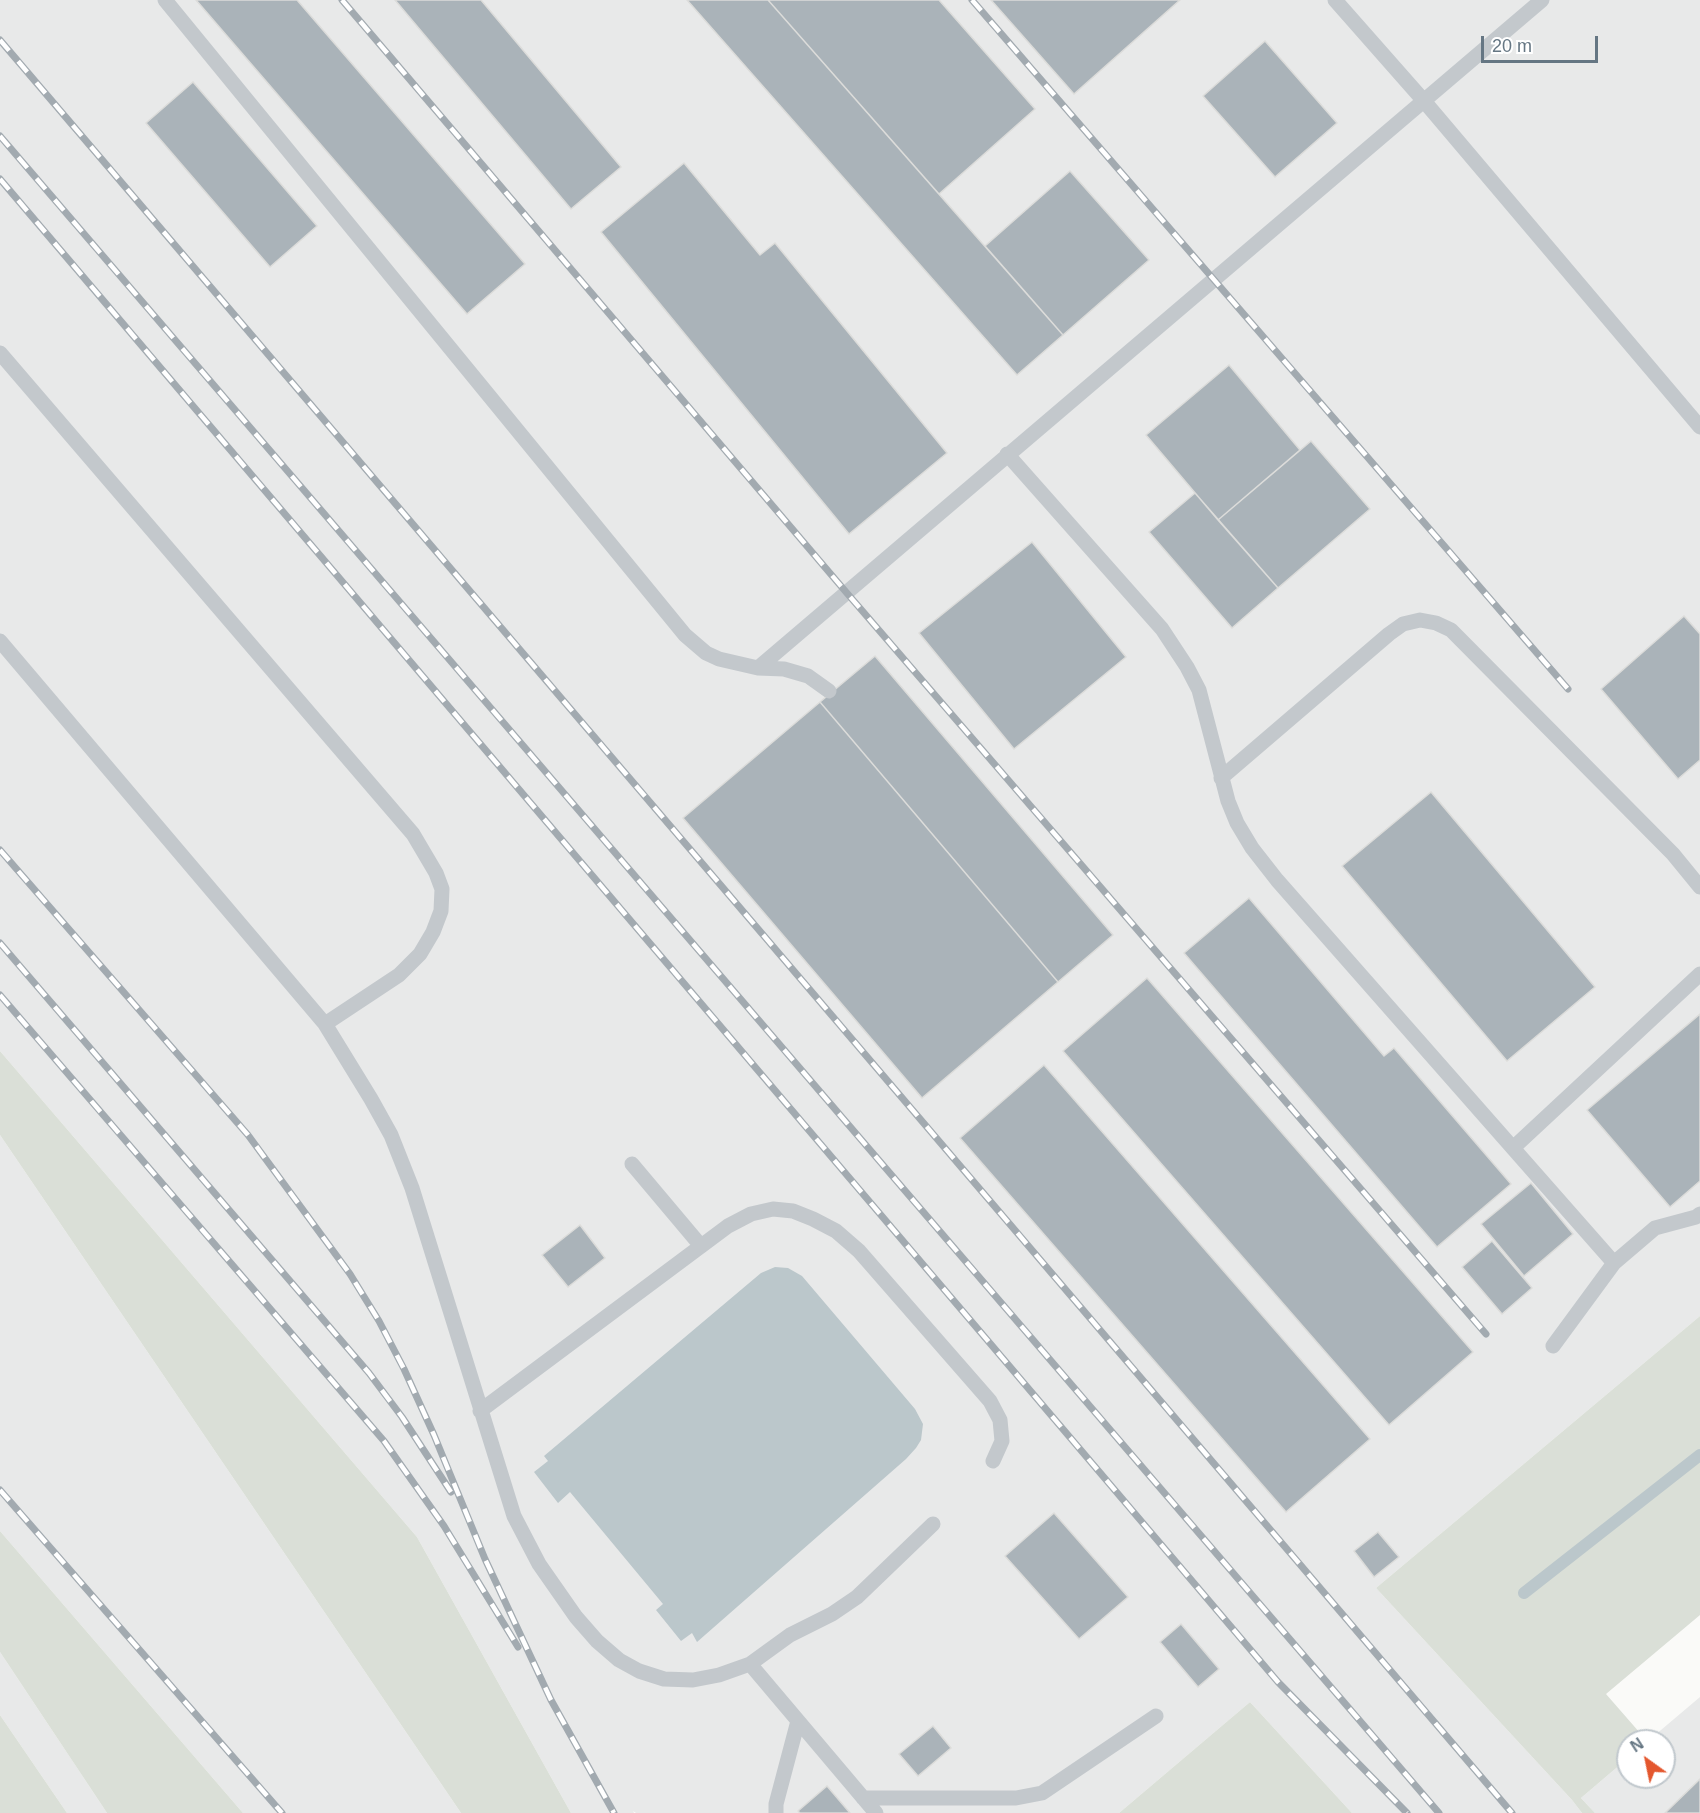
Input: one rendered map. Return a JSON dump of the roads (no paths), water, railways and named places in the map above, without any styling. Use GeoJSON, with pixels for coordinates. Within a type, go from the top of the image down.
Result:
{"type":"FeatureCollection","features":[{"type":"Feature","properties":{"kind":"lane"},"geometry":{"type":"LineString","coordinates":[[165,0],[685,635],[706,653],[719,659],[758,668],[784,669],[808,675],[829,691]]}},
{"type":"Feature","properties":{"kind":"lane"},"geometry":{"type":"LineString","coordinates":[[1335,0],[1424,100],[1700,427]]}},
{"type":"Feature","properties":{"kind":"lane"},"geometry":{"type":"LineString","coordinates":[[758,668],[1542,0]]}},
{"type":"Feature","properties":{"kind":"lane"},"geometry":{"type":"LineString","coordinates":[[0,353],[413,834],[436,873],[442,889],[441,910],[433,932],[420,954],[399,975],[325,1024]]}},
{"type":"Feature","properties":{"kind":"lane"},"geometry":{"type":"LineString","coordinates":[[1008,454],[1162,629],[1199,690],[1221,778],[1237,823],[1252,848],[1277,880],[1614,1263]]}},
{"type":"Feature","properties":{"kind":"lane"},"geometry":{"type":"LineString","coordinates":[[1221,778],[1389,634],[1403,624],[1420,620],[1436,623],[1451,630],[1673,855],[1700,887]]}},
{"type":"Feature","properties":{"kind":"lane"},"geometry":{"type":"LineString","coordinates":[[0,641],[325,1024],[371,1099],[391,1135],[408,1177],[514,1516],[539,1564],[576,1617],[597,1641],[618,1660],[639,1671],[664,1679],[693,1680],[719,1676],[750,1664],[790,1635],[832,1614],[857,1597],[933,1524]]}},
{"type":"Feature","properties":{"kind":"lane"},"geometry":{"type":"LineString","coordinates":[[1513,1148],[1700,974]]}},
{"type":"Feature","properties":{"kind":"lane"},"geometry":{"type":"LineString","coordinates":[[632,1164],[701,1246]]}},
{"type":"Feature","properties":{"kind":"lane"},"geometry":{"type":"LineString","coordinates":[[480,1411],[728,1226],[751,1214],[773,1209],[793,1211],[813,1218],[836,1231],[859,1251],[990,1401],[1000,1420],[1002,1441],[993,1461]]}},
{"type":"Feature","properties":{"kind":"lane"},"geometry":{"type":"LineString","coordinates":[[1553,1346],[1614,1263],[1655,1228],[1700,1214]]}},
{"type":"Feature","properties":{"kind":"lane"},"geometry":{"type":"LineString","coordinates":[[750,1664],[876,1813]]}},
{"type":"Feature","properties":{"kind":"lane"},"geometry":{"type":"LineString","coordinates":[[863,1798],[1016,1798],[1042,1793],[1156,1716]]}},
{"type":"Feature","properties":{"kind":"lane"},"geometry":{"type":"LineString","coordinates":[[776,1813],[776,1804],[798,1721]]}},
{"type":"Feature","properties":{"kind":"waterway"},"geometry":{"type":"LineString","coordinates":[[1524,1593],[1700,1455]]}},
{"type":"Feature","properties":{"kind":"railway"},"geometry":{"type":"LineString","coordinates":[[342,0],[846,592],[1486,1334]]}},
{"type":"Feature","properties":{"kind":"railway"},"geometry":{"type":"LineString","coordinates":[[972,0],[1568,689]]}},
{"type":"Feature","properties":{"kind":"railway"},"geometry":{"type":"LineString","coordinates":[[0,40],[1512,1813]]}},
{"type":"Feature","properties":{"kind":"railway"},"geometry":{"type":"LineString","coordinates":[[0,136],[1439,1813]]}},
{"type":"Feature","properties":{"kind":"railway"},"geometry":{"type":"LineString","coordinates":[[0,179],[1278,1682],[1407,1813]]}},
{"type":"Feature","properties":{"kind":"railway"},"geometry":{"type":"LineString","coordinates":[[0,850],[248,1135],[350,1274],[379,1321],[404,1369],[485,1559],[551,1700],[614,1813]]}},
{"type":"Feature","properties":{"kind":"railway"},"geometry":{"type":"LineString","coordinates":[[0,943],[369,1373],[402,1417],[451,1492]]}},
{"type":"Feature","properties":{"kind":"railway"},"geometry":{"type":"LineString","coordinates":[[0,995],[384,1441],[444,1526],[518,1647]]}},
{"type":"Feature","properties":{"kind":"railway"},"geometry":{"type":"LineString","coordinates":[[0,1490],[282,1813]]}}]}
